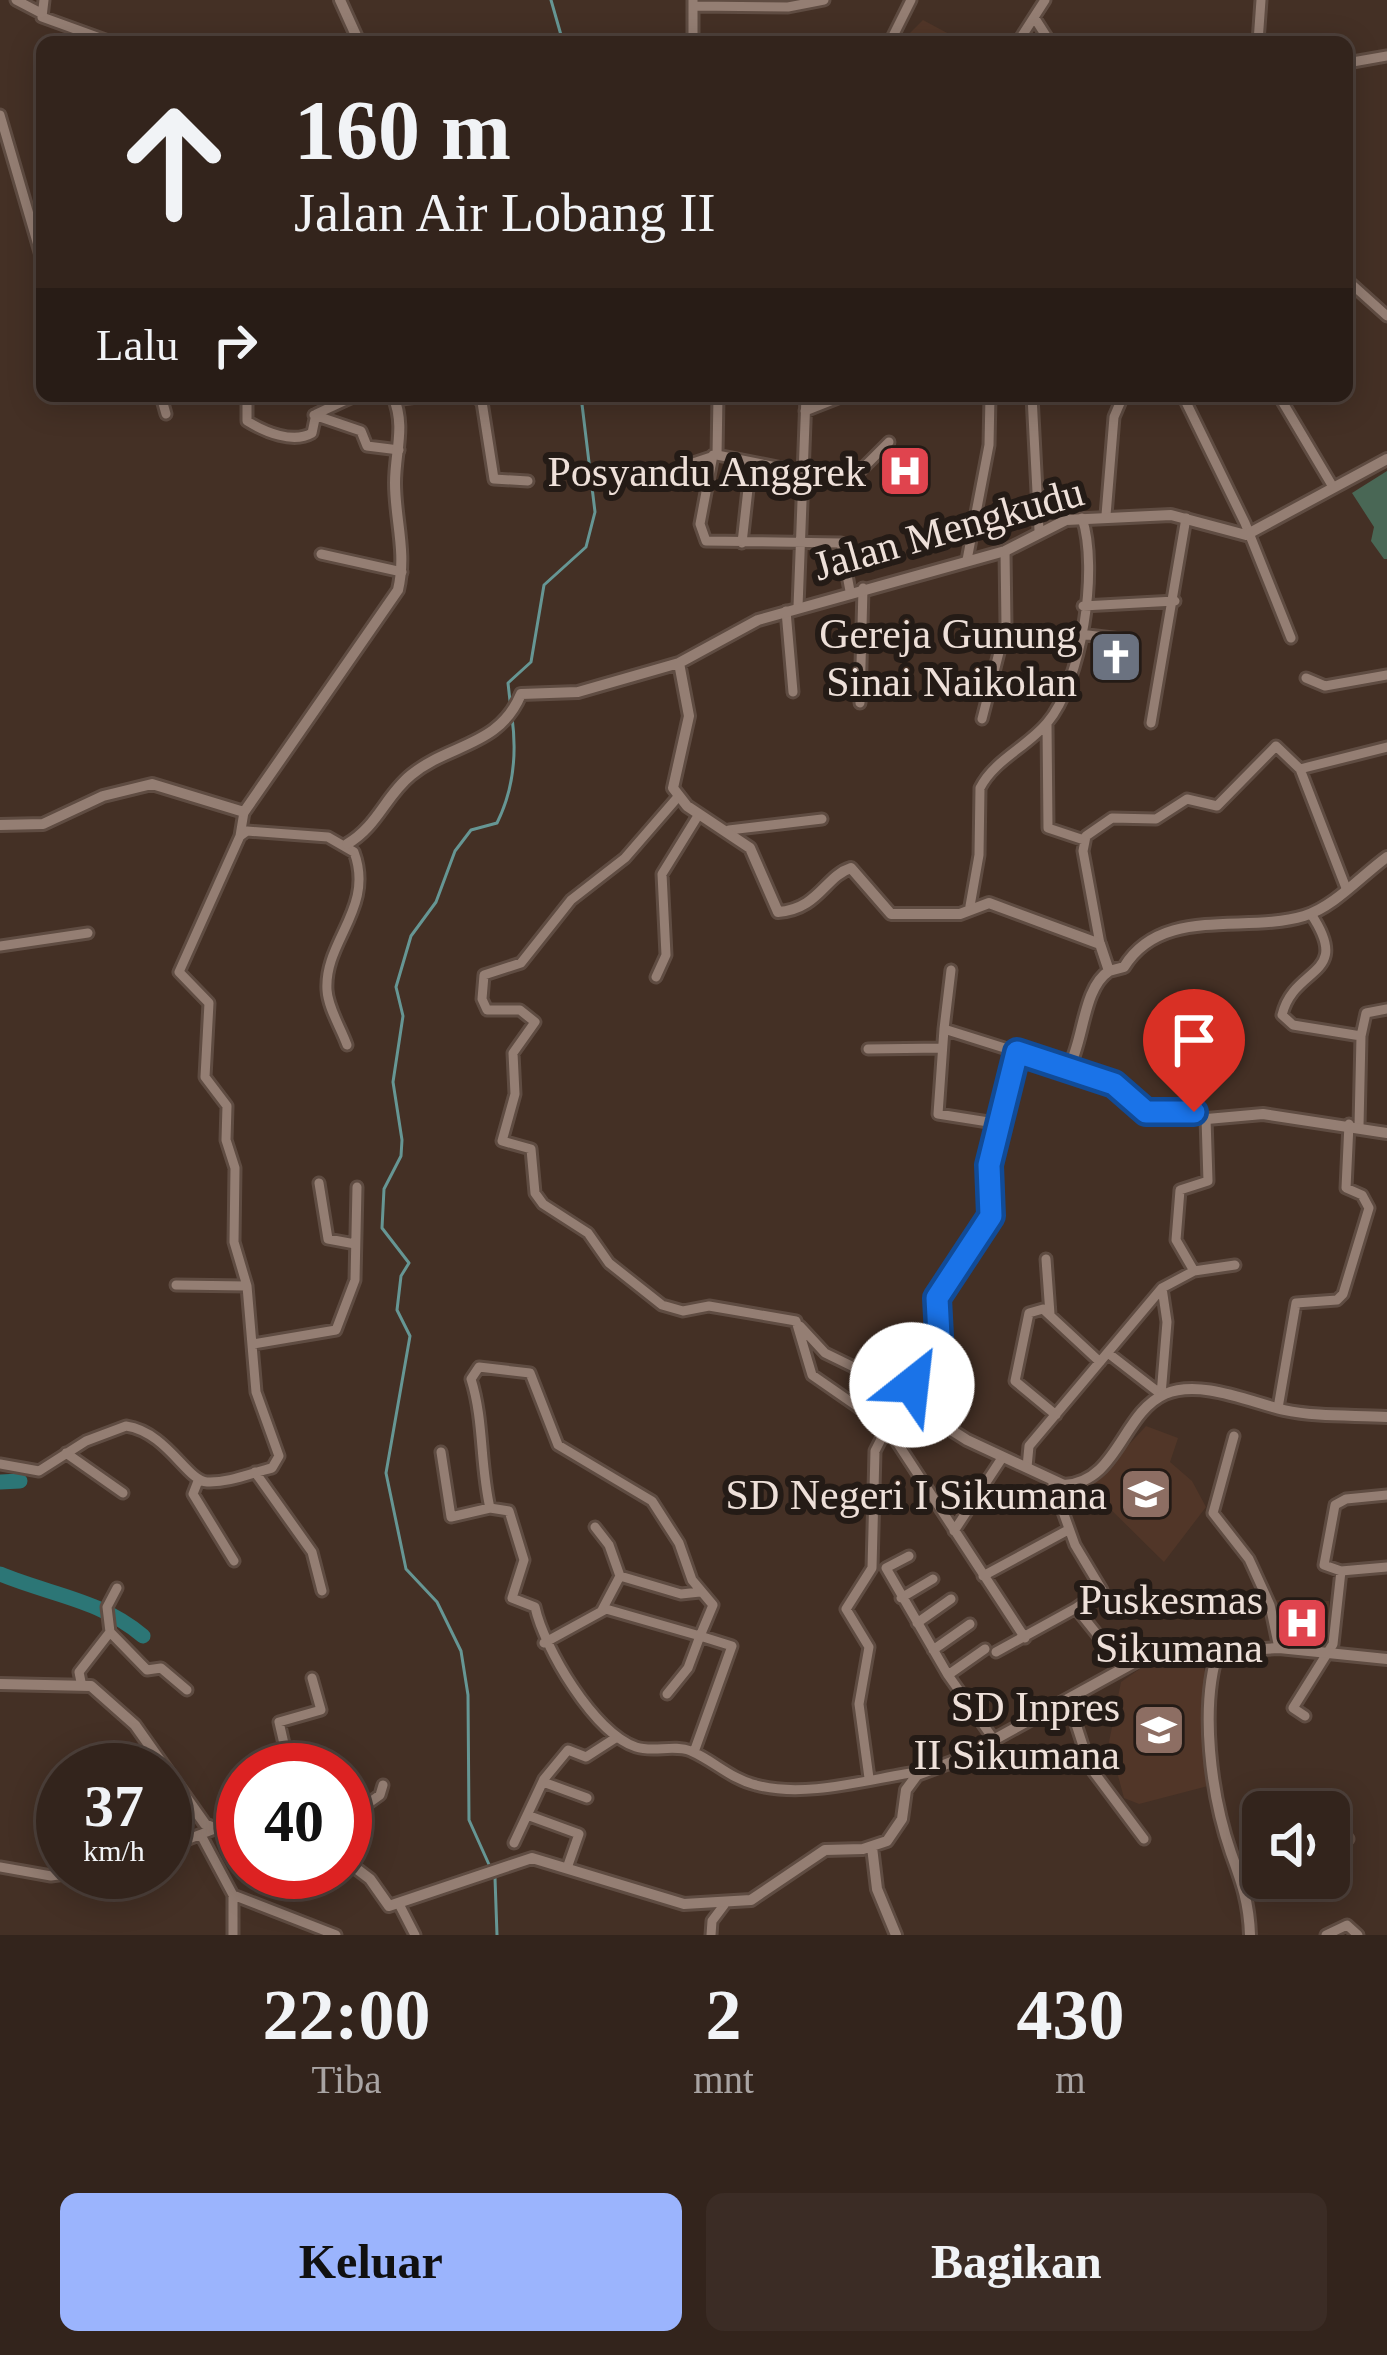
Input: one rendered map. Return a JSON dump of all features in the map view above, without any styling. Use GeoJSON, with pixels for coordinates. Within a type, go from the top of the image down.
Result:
{"type":"FeatureCollection","features":[{"type":"Feature","properties":{"kind":"street"},"geometry":{"type":"LineString","coordinates":[[16,0],[97,36]]}},
{"type":"Feature","properties":{"kind":"street"},"geometry":{"type":"LineString","coordinates":[[39,12],[44,0]]}},
{"type":"Feature","properties":{"kind":"street"},"geometry":{"type":"LineString","coordinates":[[340,0],[356,36]]}},
{"type":"Feature","properties":{"kind":"street"},"geometry":{"type":"LineString","coordinates":[[694,36],[693,3],[778,8],[824,0]]}},
{"type":"Feature","properties":{"kind":"street"},"geometry":{"type":"LineString","coordinates":[[1022,36],[1045,0]]}},
{"type":"Feature","properties":{"kind":"street"},"geometry":{"type":"LineString","coordinates":[[1258,36],[1261,0]]}},
{"type":"Feature","properties":{"kind":"street"},"geometry":{"type":"LineString","coordinates":[[892,36],[906,1]]}},
{"type":"Feature","properties":{"kind":"street"},"geometry":{"type":"LineString","coordinates":[[1034,17],[1046,36]]}},
{"type":"Feature","properties":{"kind":"street"},"geometry":{"type":"LineString","coordinates":[[1353,62],[1387,56]]}},
{"type":"Feature","properties":{"kind":"street"},"geometry":{"type":"LineString","coordinates":[[0,115],[36,238]]}},
{"type":"Feature","properties":{"kind":"street"},"geometry":{"type":"LineString","coordinates":[[1353,285],[1387,316]]}},
{"type":"Feature","properties":{"kind":"street"},"geometry":{"type":"LineString","coordinates":[[163,402],[166,414]]}},
{"type":"Feature","properties":{"kind":"street"},"geometry":{"type":"LineString","coordinates":[[247,402],[247,421],[271,433],[305,438],[312,433],[314,415]]}},
{"type":"Feature","properties":{"kind":"street"},"geometry":{"type":"LineString","coordinates":[[314,415],[342,402]]}},
{"type":"Feature","properties":{"kind":"street"},"geometry":{"type":"LineString","coordinates":[[198,1481],[272,1468],[279,1448],[256,1392],[247,1286],[234,1242],[236,1168],[226,1140],[226,1106],[205,1077],[209,1003],[179,972],[241,836],[244,812],[338,680],[353,649],[394,600],[402,572],[395,480],[401,427],[395,402]]}},
{"type":"Feature","properties":{"kind":"street"},"geometry":{"type":"LineString","coordinates":[[482,402],[493,477],[528,481]]}},
{"type":"Feature","properties":{"kind":"street"},"geometry":{"type":"LineString","coordinates":[[718,402],[703,537],[710,544],[841,543],[850,591]]}},
{"type":"Feature","properties":{"kind":"street"},"geometry":{"type":"LineString","coordinates":[[793,692],[792,609],[802,542],[806,402]]}},
{"type":"Feature","properties":{"kind":"street"},"geometry":{"type":"LineString","coordinates":[[805,410],[827,402]]}},
{"type":"Feature","properties":{"kind":"street"},"geometry":{"type":"LineString","coordinates":[[967,560],[985,475],[990,402]]}},
{"type":"Feature","properties":{"kind":"street"},"geometry":{"type":"LineString","coordinates":[[1032,402],[1039,530]]}},
{"type":"Feature","properties":{"kind":"street"},"geometry":{"type":"LineString","coordinates":[[1106,515],[1114,417],[1120,402]]}},
{"type":"Feature","properties":{"kind":"street"},"geometry":{"type":"LineString","coordinates":[[1187,402],[1291,638]]}},
{"type":"Feature","properties":{"kind":"street"},"geometry":{"type":"LineString","coordinates":[[1283,402],[1334,487]]}},
{"type":"Feature","properties":{"kind":"street"},"geometry":{"type":"LineString","coordinates":[[314,415],[361,431],[368,446],[399,450]]}},
{"type":"Feature","properties":{"kind":"street"},"geometry":{"type":"LineString","coordinates":[[690,464],[715,455],[802,478],[855,476],[889,442]]}},
{"type":"Feature","properties":{"kind":"street"},"geometry":{"type":"LineString","coordinates":[[1246,536],[1387,459]]}},
{"type":"Feature","properties":{"kind":"street"},"geometry":{"type":"LineString","coordinates":[[742,543],[752,462]]}},
{"type":"Feature","properties":{"kind":"street"},"geometry":{"type":"LineString","coordinates":[[970,906],[979,855],[980,788],[1046,724],[1068,691],[1089,571],[1082,518]]}},
{"type":"Feature","properties":{"kind":"street","name":"Jalan Mengkudu"},"geometry":{"type":"LineString","coordinates":[[347,844],[365,832],[412,773],[472,745],[515,714],[525,692],[578,692],[679,663],[737,628],[850,591],[1005,551],[1039,530],[1082,518],[1186,518],[1246,536]]}},
{"type":"Feature","properties":{"kind":"street"},"geometry":{"type":"LineString","coordinates":[[1151,723],[1186,518]]}},
{"type":"Feature","properties":{"kind":"street"},"geometry":{"type":"LineString","coordinates":[[982,719],[1006,625],[1005,551]]}},
{"type":"Feature","properties":{"kind":"street"},"geometry":{"type":"LineString","coordinates":[[324,553],[402,572]]}},
{"type":"Feature","properties":{"kind":"street"},"geometry":{"type":"LineString","coordinates":[[860,704],[863,588]]}},
{"type":"Feature","properties":{"kind":"street"},"geometry":{"type":"LineString","coordinates":[[1083,606],[1174,601]]}},
{"type":"Feature","properties":{"kind":"street"},"geometry":{"type":"LineString","coordinates":[[1080,634],[1130,640]]}},
{"type":"Feature","properties":{"kind":"street"},"geometry":{"type":"LineString","coordinates":[[679,663],[689,716],[673,782],[677,798],[729,830],[756,856],[778,912],[816,898],[840,872],[851,868],[891,914],[960,914],[970,906],[989,903],[1100,944]]}},
{"type":"Feature","properties":{"kind":"street"},"geometry":{"type":"LineString","coordinates":[[1306,678],[1325,686],[1387,675]]}},
{"type":"Feature","properties":{"kind":"street"},"geometry":{"type":"LineString","coordinates":[[1046,724],[1048,828],[1084,839]]}},
{"type":"Feature","properties":{"kind":"street"},"geometry":{"type":"LineString","coordinates":[[1084,839],[1112,818],[1156,818],[1187,799],[1217,806],[1276,746],[1300,769],[1346,889]]}},
{"type":"Feature","properties":{"kind":"street"},"geometry":{"type":"LineString","coordinates":[[1300,769],[1387,747]]}},
{"type":"Feature","properties":{"kind":"street"},"geometry":{"type":"LineString","coordinates":[[0,826],[43,824],[82,804],[152,784],[244,812]]}},
{"type":"Feature","properties":{"kind":"street"},"geometry":{"type":"LineString","coordinates":[[677,798],[625,858],[571,900],[521,963],[484,975],[482,999],[487,1010],[520,1010],[535,1022],[513,1053],[515,1094],[502,1141],[531,1149],[536,1193],[543,1204],[588,1233],[609,1264],[662,1305],[683,1311],[709,1306],[794,1320],[825,1353],[905,1392],[910,1408],[1053,1484],[1072,1485],[1094,1475],[1162,1395],[1167,1322],[1162,1288]]}},
{"type":"Feature","properties":{"kind":"street"},"geometry":{"type":"LineString","coordinates":[[656,977],[666,955],[662,874],[699,814]]}},
{"type":"Feature","properties":{"kind":"street"},"geometry":{"type":"LineString","coordinates":[[729,830],[822,819]]}},
{"type":"Feature","properties":{"kind":"street"},"geometry":{"type":"LineString","coordinates":[[241,836],[247,831],[328,837],[347,844],[358,862],[359,896],[328,971],[327,995],[347,1045]]}},
{"type":"Feature","properties":{"kind":"street"},"geometry":{"type":"LineString","coordinates":[[1084,839],[1100,944],[1109,971]]}},
{"type":"Feature","properties":{"kind":"street"},"geometry":{"type":"LineString","coordinates":[[1070,1067],[1093,988],[1109,971],[1124,967],[1139,944],[1175,932],[1311,914],[1387,857]]}},
{"type":"Feature","properties":{"kind":"street"},"geometry":{"type":"LineString","coordinates":[[1311,914],[1325,938],[1326,955],[1315,975],[1291,991],[1283,1019],[1361,1036]]}},
{"type":"Feature","properties":{"kind":"street"},"geometry":{"type":"LineString","coordinates":[[0,946],[88,933]]}},
{"type":"Feature","properties":{"kind":"street"},"geometry":{"type":"LineString","coordinates":[[951,970],[938,1114],[1002,1124]]}},
{"type":"Feature","properties":{"kind":"street"},"geometry":{"type":"LineString","coordinates":[[1279,1408],[1296,1303],[1337,1300],[1343,1294],[1369,1208],[1363,1195],[1346,1188],[1366,1013],[1387,1009]]}},
{"type":"Feature","properties":{"kind":"street"},"geometry":{"type":"LineString","coordinates":[[944,1029],[1123,1088],[1146,1112],[1186,1110],[1206,1118],[1263,1114],[1290,1122],[1354,1125],[1387,1133]]}},
{"type":"Feature","properties":{"kind":"street"},"geometry":{"type":"LineString","coordinates":[[868,1049],[942,1048]]}},
{"type":"Feature","properties":{"kind":"street"},"geometry":{"type":"LineString","coordinates":[[869,1778],[859,1704],[869,1647],[846,1614],[872,1568],[875,1450],[905,1392],[938,1360],[939,1290],[985,1230],[992,1205],[989,1165],[1017,1052]]}},
{"type":"Feature","properties":{"kind":"street"},"geometry":{"type":"LineString","coordinates":[[1194,1271],[1176,1240],[1175,1197],[1180,1190],[1208,1181],[1206,1118]]}},
{"type":"Feature","properties":{"kind":"street"},"geometry":{"type":"LineString","coordinates":[[320,1183],[328,1239],[355,1244]]}},
{"type":"Feature","properties":{"kind":"street"},"geometry":{"type":"LineString","coordinates":[[254,1344],[336,1330],[353,1294],[357,1187]]}},
{"type":"Feature","properties":{"kind":"street"},"geometry":{"type":"LineString","coordinates":[[1046,1259],[1051,1315]]}},
{"type":"Feature","properties":{"kind":"street"},"geometry":{"type":"LineString","coordinates":[[1027,1467],[1029,1446],[1162,1288],[1194,1271],[1235,1265]]}},
{"type":"Feature","properties":{"kind":"street"},"geometry":{"type":"LineString","coordinates":[[176,1285],[247,1286]]}},
{"type":"Feature","properties":{"kind":"street"},"geometry":{"type":"LineString","coordinates":[[1056,1414],[1015,1378],[1028,1313],[1038,1307],[1162,1395],[1215,1393],[1279,1408],[1387,1417]]}},
{"type":"Feature","properties":{"kind":"street"},"geometry":{"type":"LineString","coordinates":[[800,1326],[803,1356],[817,1381],[887,1427],[1025,1638]]}},
{"type":"Feature","properties":{"kind":"street"},"geometry":{"type":"LineString","coordinates":[[490,1508],[471,1376],[479,1367],[522,1370],[539,1391],[558,1445],[638,1490],[661,1511],[700,1592],[713,1605],[682,1678],[668,1694]]}},
{"type":"Feature","properties":{"kind":"street"},"geometry":{"type":"LineString","coordinates":[[0,1465],[31,1473],[126,1426],[138,1427],[175,1451],[198,1481]]}},
{"type":"Feature","properties":{"kind":"street"},"geometry":{"type":"LineString","coordinates":[[1234,1436],[1214,1513],[1249,1559],[1270,1605],[1279,1648]]}},
{"type":"Feature","properties":{"kind":"street"},"geometry":{"type":"LineString","coordinates":[[441,1452],[451,1517],[490,1508],[508,1511],[524,1560],[512,1598],[535,1607],[544,1643],[617,1737],[638,1748],[694,1752],[727,1775],[762,1787],[818,1787],[928,1771]]}},
{"type":"Feature","properties":{"kind":"street"},"geometry":{"type":"LineString","coordinates":[[66,1453],[123,1493]]}},
{"type":"Feature","properties":{"kind":"street"},"geometry":{"type":"LineString","coordinates":[[954,1531],[1002,1458]]}},
{"type":"Feature","properties":{"kind":"street"},"geometry":{"type":"LineString","coordinates":[[255,1472],[312,1552],[322,1591]]}},
{"type":"Feature","properties":{"kind":"street"},"geometry":{"type":"LineString","coordinates":[[198,1481],[193,1494],[234,1561]]}},
{"type":"Feature","properties":{"kind":"street"},"geometry":{"type":"LineString","coordinates":[[948,1675],[990,1650],[1025,1638],[1102,1590],[1068,1530],[1053,1484]]}},
{"type":"Feature","properties":{"kind":"street"},"geometry":{"type":"LineString","coordinates":[[1387,1495],[1346,1498],[1335,1505],[1324,1565],[1341,1571],[1387,1567]]}},
{"type":"Feature","properties":{"kind":"street"},"geometry":{"type":"LineString","coordinates":[[544,1643],[602,1610],[620,1576],[610,1545],[595,1527]]}},
{"type":"Feature","properties":{"kind":"street"},"geometry":{"type":"LineString","coordinates":[[983,1576],[1068,1530]]}},
{"type":"Feature","properties":{"kind":"street"},"geometry":{"type":"LineString","coordinates":[[909,1556],[886,1568],[948,1675],[992,1738]]}},
{"type":"Feature","properties":{"kind":"street"},"geometry":{"type":"LineString","coordinates":[[1305,1716],[1293,1708],[1331,1650],[1341,1571]]}},
{"type":"Feature","properties":{"kind":"street"},"geometry":{"type":"LineString","coordinates":[[620,1576],[681,1594],[700,1592]]}},
{"type":"Feature","properties":{"kind":"street"},"geometry":{"type":"LineString","coordinates":[[901,1598],[933,1579]]}},
{"type":"Feature","properties":{"kind":"street"},"geometry":{"type":"LineString","coordinates":[[117,1588],[106,1613],[110,1632],[147,1670],[160,1668],[187,1690]]}},
{"type":"Feature","properties":{"kind":"street"},"geometry":{"type":"LineString","coordinates":[[917,1623],[951,1599]]}},
{"type":"Feature","properties":{"kind":"street"},"geometry":{"type":"LineString","coordinates":[[1076,1608],[1124,1668]]}},
{"type":"Feature","properties":{"kind":"street"},"geometry":{"type":"LineString","coordinates":[[602,1610],[728,1642],[734,1651],[694,1752]]}},
{"type":"Feature","properties":{"kind":"street"},"geometry":{"type":"LineString","coordinates":[[933,1650],[970,1624]]}},
{"type":"Feature","properties":{"kind":"street"},"geometry":{"type":"LineString","coordinates":[[81,1682],[79,1672],[110,1632]]}},
{"type":"Feature","properties":{"kind":"street"},"geometry":{"type":"LineString","coordinates":[[1219,1648],[1210,1675],[1216,1777],[1232,1854],[1242,1875]]}},
{"type":"Feature","properties":{"kind":"street"},"geometry":{"type":"LineString","coordinates":[[372,1882],[385,1905],[399,1904],[532,1858],[684,1904],[724,1905],[767,1893],[824,1850],[872,1847],[892,1838],[902,1819],[906,1790],[928,1771],[1154,1654],[1279,1648],[1387,1659]]}},
{"type":"Feature","properties":{"kind":"street"},"geometry":{"type":"LineString","coordinates":[[284,1743],[279,1722],[321,1710],[312,1678]]}},
{"type":"Feature","properties":{"kind":"street"},"geometry":{"type":"LineString","coordinates":[[0,1684],[81,1682],[135,1725],[207,1833],[216,1854]]}},
{"type":"Feature","properties":{"kind":"street"},"geometry":{"type":"LineString","coordinates":[[1074,1696],[1075,1721],[1090,1767],[1144,1839]]}},
{"type":"Feature","properties":{"kind":"street"},"geometry":{"type":"LineString","coordinates":[[514,1844],[543,1782],[568,1750],[586,1757],[617,1737]]}},
{"type":"Feature","properties":{"kind":"street"},"geometry":{"type":"LineString","coordinates":[[543,1782],[587,1798]]}},
{"type":"Feature","properties":{"kind":"street"},"geometry":{"type":"LineString","coordinates":[[372,1801],[380,1796],[383,1785]]}},
{"type":"Feature","properties":{"kind":"street"},"geometry":{"type":"LineString","coordinates":[[527,1815],[579,1834],[567,1868]]}},
{"type":"Feature","properties":{"kind":"street"},"geometry":{"type":"LineString","coordinates":[[192,1838],[216,1835]]}},
{"type":"Feature","properties":{"kind":"street"},"geometry":{"type":"LineString","coordinates":[[872,1847],[877,1889],[896,1935]]}},
{"type":"Feature","properties":{"kind":"street"},"geometry":{"type":"LineString","coordinates":[[0,1867],[36,1873]]}},
{"type":"Feature","properties":{"kind":"street"},"geometry":{"type":"LineString","coordinates":[[233,1899],[233,1935]]}},
{"type":"Feature","properties":{"kind":"street"},"geometry":{"type":"LineString","coordinates":[[245,1899],[313,1922],[336,1935]]}},
{"type":"Feature","properties":{"kind":"street"},"geometry":{"type":"LineString","coordinates":[[1247,1899],[1250,1935]]}},
{"type":"Feature","properties":{"kind":"street"},"geometry":{"type":"LineString","coordinates":[[399,1904],[415,1935]]}},
{"type":"Feature","properties":{"kind":"street"},"geometry":{"type":"LineString","coordinates":[[711,1935],[712,1921],[724,1905]]}},
{"type":"Feature","properties":{"kind":"street"},"geometry":{"type":"LineString","coordinates":[[1326,1935],[1342,1925],[1358,1935]]}},
{"type":"Feature","properties":{"kind":"shaded area"},"geometry":{"type":"Polygon","coordinates":[[[923,20],[953,36],[907,36],[923,20]]]}},
{"type":"Feature","properties":{"kind":"shaded area","name":"SD Negeri I Sikumana"},"geometry":{"type":"Polygon","coordinates":[[[1146,1426],[1178,1438],[1170,1462],[1192,1481],[1206,1507],[1164,1562],[1089,1488],[1146,1426]]]}},
{"type":"Feature","properties":{"kind":"shaded area","name":"Puskesmas Sikumana"},"geometry":{"type":"Polygon","coordinates":[[[1276,1600],[1329,1601],[1329,1646],[1275,1645],[1276,1600]]]}},
{"type":"Feature","properties":{"kind":"shaded area","name":"SD Inpres II Sikumana"},"geometry":{"type":"Polygon","coordinates":[[[1201,1659],[1208,1681],[1208,1786],[1139,1804],[1124,1798],[1109,1742],[1121,1682],[1141,1668],[1201,1659]]]}},
{"type":"Feature","properties":{"kind":"green space"},"geometry":{"type":"Polygon","coordinates":[[[1387,471],[1384,559],[1371,541],[1374,527],[1352,493],[1387,471]]]}},
{"type":"Feature","properties":{"kind":"waterway"},"geometry":{"type":"LineString","coordinates":[[551,0],[561,36]]}},
{"type":"Feature","properties":{"kind":"waterway"},"geometry":{"type":"LineString","coordinates":[[510,701],[508,683],[531,662],[544,585],[586,547],[595,512],[582,402]]}},
{"type":"Feature","properties":{"kind":"waterway"},"geometry":{"type":"LineString","coordinates":[[491,1869],[469,1820],[468,1695],[461,1651],[437,1602],[406,1569],[386,1473],[410,1336],[397,1310],[401,1276],[409,1263],[382,1228],[384,1189],[401,1156],[402,1140],[393,1082],[403,1016],[396,987],[411,936],[436,902],[455,851],[471,830],[497,823],[503,810],[513,771],[512,717]]}},
{"type":"Feature","properties":{"kind":"waterway"},"geometry":{"type":"LineString","coordinates":[[0,1482],[20,1481]]}},
{"type":"Feature","properties":{"kind":"waterway"},"geometry":{"type":"LineString","coordinates":[[0,1574],[92,1606],[143,1636]]}},
{"type":"Feature","properties":{"kind":"waterway"},"geometry":{"type":"LineString","coordinates":[[495,1878],[497,1935]]}},
{"type":"Feature","properties":{"kind":"place","name":"Posyandu Anggrek"},"geometry":{"type":"Point","coordinates":[905,471]}},
{"type":"Feature","properties":{"kind":"place","name":"Gereja Gunung Sinai Naikolan"},"geometry":{"type":"Point","coordinates":[1116,657]}},
{"type":"Feature","properties":{"kind":"place","name":"SD Negeri I Sikumana"},"geometry":{"type":"Point","coordinates":[1146,1494]}},
{"type":"Feature","properties":{"kind":"place","name":"Puskesmas Sikumana"},"geometry":{"type":"Point","coordinates":[1302,1623]}},
{"type":"Feature","properties":{"kind":"place","name":"SD Inpres II Sikumana"},"geometry":{"type":"Point","coordinates":[1159,1730]}},
{"type":"Feature","properties":{"kind":"route"},"geometry":{"type":"LineString","coordinates":[[912,1385],[940,1355],[939,1290],[991,1216],[989,1165],[1017,1052],[1123,1088],[1146,1112],[1194,1112]]}}]}
